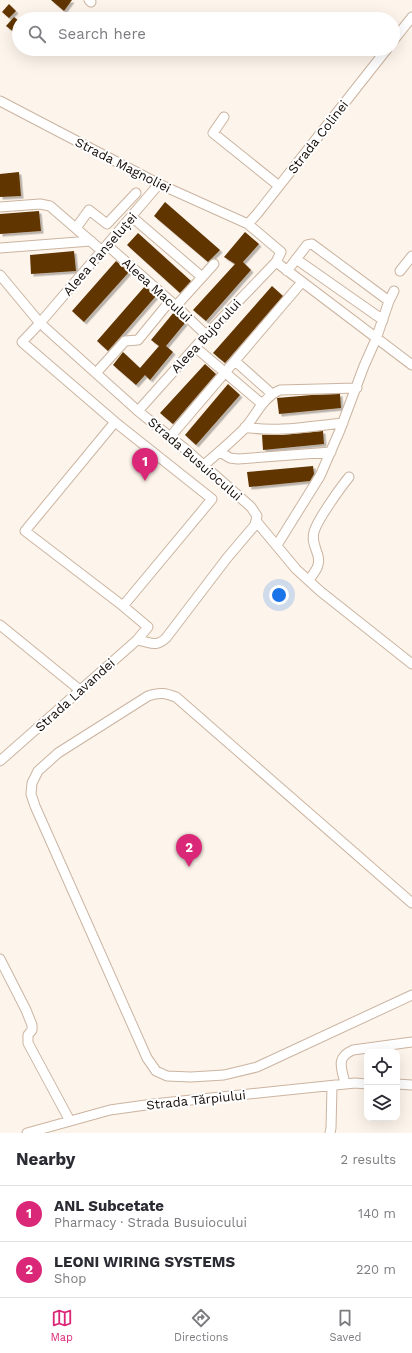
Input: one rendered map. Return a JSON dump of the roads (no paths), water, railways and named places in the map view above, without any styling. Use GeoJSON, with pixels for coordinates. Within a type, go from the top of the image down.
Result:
{"type":"FeatureCollection","features":[{"type":"Feature","properties":{"kind":"street"},"geometry":{"type":"LineString","coordinates":[[400,32],[412,17]]}},
{"type":"Feature","properties":{"kind":"street","name":"Strada Colinei"},"geometry":{"type":"LineString","coordinates":[[248,224],[381,56]]}},
{"type":"Feature","properties":{"kind":"street","name":"Strada Magnoliei"},"geometry":{"type":"LineString","coordinates":[[0,101],[159,184],[248,224],[281,252],[276,262]]}},
{"type":"Feature","properties":{"kind":"street"},"geometry":{"type":"LineString","coordinates":[[224,117],[213,133],[279,186]]}},
{"type":"Feature","properties":{"kind":"street","name":"Aleea Panseluței"},"geometry":{"type":"LineString","coordinates":[[115,422],[22,342],[40,324],[159,184]]}},
{"type":"Feature","properties":{"kind":"street"},"geometry":{"type":"LineString","coordinates":[[76,228],[89,210],[107,224],[136,193]]}},
{"type":"Feature","properties":{"kind":"street","name":"Aleea Macului"},"geometry":{"type":"LineString","coordinates":[[0,207],[40,204],[50,206],[91,241],[105,248],[173,304],[206,335]]}},
{"type":"Feature","properties":{"kind":"street"},"geometry":{"type":"LineString","coordinates":[[132,217],[202,277]]}},
{"type":"Feature","properties":{"kind":"street"},"geometry":{"type":"LineString","coordinates":[[0,248],[91,241]]}},
{"type":"Feature","properties":{"kind":"street"},"geometry":{"type":"LineString","coordinates":[[287,271],[307,246],[312,244],[388,300]]}},
{"type":"Feature","properties":{"kind":"street"},"geometry":{"type":"LineString","coordinates":[[400,271],[412,256]]}},
{"type":"Feature","properties":{"kind":"street"},"geometry":{"type":"LineString","coordinates":[[296,259],[383,320]]}},
{"type":"Feature","properties":{"kind":"street"},"geometry":{"type":"LineString","coordinates":[[276,262],[412,365]]}},
{"type":"Feature","properties":{"kind":"street","name":"Aleea Bujorului"},"geometry":{"type":"LineString","coordinates":[[138,410],[206,335],[276,262]]}},
{"type":"Feature","properties":{"kind":"street"},"geometry":{"type":"LineString","coordinates":[[96,373],[125,341],[138,340],[214,264]]}},
{"type":"Feature","properties":{"kind":"street","name":"Strada Busuiocului"},"geometry":{"type":"LineString","coordinates":[[0,274],[40,324],[251,507],[256,516],[256,521],[296,569],[320,592],[412,664]]}},
{"type":"Feature","properties":{"kind":"street"},"geometry":{"type":"LineString","coordinates":[[170,437],[302,282]]}},
{"type":"Feature","properties":{"kind":"street"},"geometry":{"type":"LineString","coordinates":[[277,545],[320,476],[343,423],[364,366],[376,339],[388,300],[394,291]]}},
{"type":"Feature","properties":{"kind":"street"},"geometry":{"type":"LineString","coordinates":[[195,347],[262,404]]}},
{"type":"Feature","properties":{"kind":"street"},"geometry":{"type":"LineString","coordinates":[[235,360],[272,394]]}},
{"type":"Feature","properties":{"kind":"street"},"geometry":{"type":"LineString","coordinates":[[204,465],[220,452],[245,427],[262,404],[272,394],[280,390],[357,388]]}},
{"type":"Feature","properties":{"kind":"street"},"geometry":{"type":"LineString","coordinates":[[115,422],[212,499],[123,606],[25,531],[115,422]]}},
{"type":"Feature","properties":{"kind":"street"},"geometry":{"type":"LineString","coordinates":[[245,427],[259,430],[271,430],[343,423]]}},
{"type":"Feature","properties":{"kind":"street"},"geometry":{"type":"LineString","coordinates":[[220,452],[230,458],[238,459],[331,452]]}},
{"type":"Feature","properties":{"kind":"street"},"geometry":{"type":"LineString","coordinates":[[308,580],[313,576],[319,563],[319,558],[313,541],[314,530],[349,477]]}},
{"type":"Feature","properties":{"kind":"street"},"geometry":{"type":"LineString","coordinates":[[137,640],[150,644],[157,644],[166,638],[256,521]]}},
{"type":"Feature","properties":{"kind":"street","name":"Strada Lavandei"},"geometry":{"type":"LineString","coordinates":[[0,761],[81,691],[137,640],[148,627],[123,606]]}},
{"type":"Feature","properties":{"kind":"street"},"geometry":{"type":"LineString","coordinates":[[0,625],[81,691]]}},
{"type":"Feature","properties":{"kind":"street"},"geometry":{"type":"LineString","coordinates":[[412,903],[176,697],[165,693],[148,696],[58,753],[38,771],[32,783],[31,794],[36,806],[147,1058],[156,1071],[167,1076],[192,1077],[224,1075],[257,1067],[412,996]]}},
{"type":"Feature","properties":{"kind":"street"},"geometry":{"type":"LineString","coordinates":[[0,959],[32,1025],[32,1030],[28,1035],[28,1043],[70,1121]]}},
{"type":"Feature","properties":{"kind":"street"},"geometry":{"type":"LineString","coordinates":[[345,1084],[341,1063],[342,1057],[346,1053],[353,1050],[412,1042]]}},
{"type":"Feature","properties":{"kind":"street","name":"Strada Tărpiului"},"geometry":{"type":"LineString","coordinates":[[27,1133],[110,1110],[153,1104],[345,1084],[364,1084]]}},
{"type":"Feature","properties":{"kind":"street"},"geometry":{"type":"LineString","coordinates":[[400,1084],[412,1084]]}},
{"type":"Feature","properties":{"kind":"street"},"geometry":{"type":"LineString","coordinates":[[330,1133],[332,1086]]}},
{"type":"Feature","properties":{"kind":"place","name":"ANL Subcetate"},"geometry":{"type":"Point","coordinates":[145,481]}},
{"type":"Feature","properties":{"kind":"place","name":"LEONI WIRING SYSTEMS"},"geometry":{"type":"Point","coordinates":[189,867]}}]}
